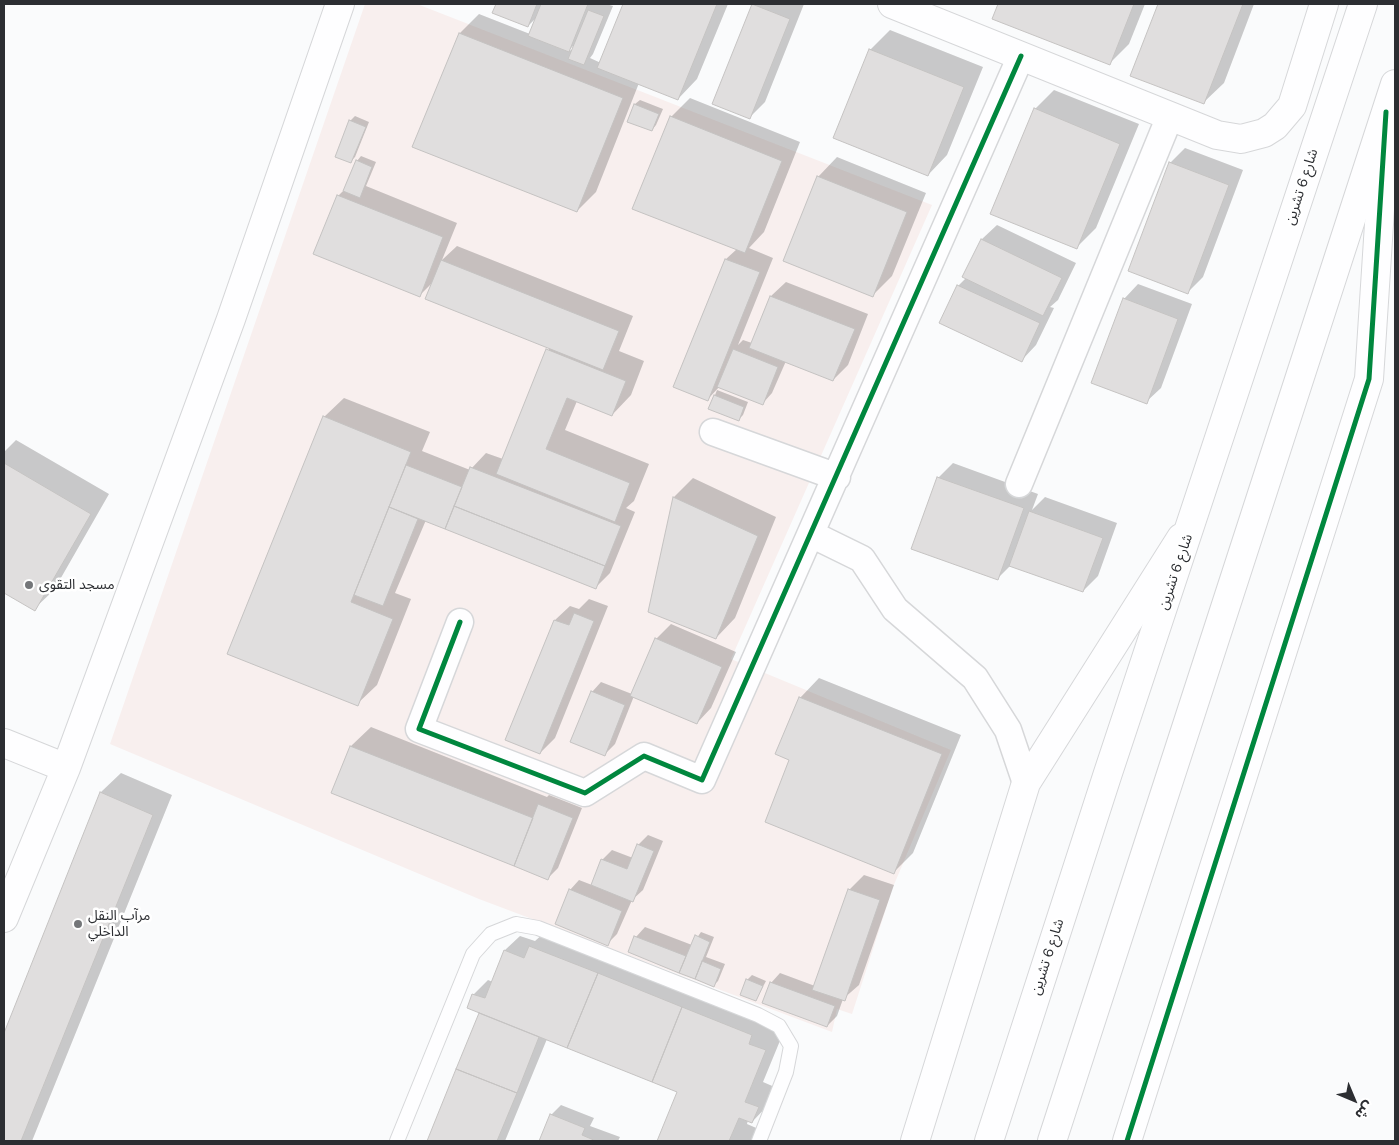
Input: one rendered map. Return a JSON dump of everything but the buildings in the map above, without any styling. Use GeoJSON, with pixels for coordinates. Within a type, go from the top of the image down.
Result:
{"type":"FeatureCollection","features":[{"type":"Feature","properties":{"kind":"main road"},"geometry":{"type":"LineString","coordinates":[[4,918],[66,768],[231,319],[340,4]]}},
{"type":"Feature","properties":{"kind":"main road"},"geometry":{"type":"LineString","coordinates":[[899,5],[1021,56],[1229,138],[1253,137],[1275,126],[1292,106],[1324,4]]}},
{"type":"Feature","properties":{"kind":"main road","name":"شارع 6 تشرين"},"geometry":{"type":"LineString","coordinates":[[989,1141],[1108,773],[1195,516],[1363,4]]}},
{"type":"Feature","properties":{"kind":"main road"},"geometry":{"type":"LineString","coordinates":[[1052,1141],[1395,84]]}},
{"type":"Feature","properties":{"kind":"main road"},"geometry":{"type":"LineString","coordinates":[[1127,1141],[1369,379],[1386,112]]}},
{"type":"Feature","properties":{"kind":"main road"},"geometry":{"type":"LineString","coordinates":[[914,1141],[1026,783],[1195,516]]}},
{"type":"Feature","properties":{"kind":"main road"},"geometry":{"type":"LineString","coordinates":[[4,743],[66,768]]}},
{"type":"Feature","properties":{"kind":"street"},"geometry":{"type":"LineString","coordinates":[[460,622],[419,729],[586,793],[644,756],[702,780],[1021,56]]}},
{"type":"Feature","properties":{"kind":"street"},"geometry":{"type":"LineString","coordinates":[[1019,484],[1170,116]]}},
{"type":"Feature","properties":{"kind":"street"},"geometry":{"type":"LineString","coordinates":[[713,432],[837,477]]}},
{"type":"Feature","properties":{"kind":"street"},"geometry":{"type":"LineString","coordinates":[[811,534],[862,559],[895,609],[975,678],[1008,730],[1026,783]]}},
{"type":"Feature","properties":{"kind":"lane"},"geometry":{"type":"LineString","coordinates":[[397,1141],[473,954],[491,934],[516,924],[538,928],[758,1015],[779,1026],[792,1046],[786,1072],[759,1141]]}},
{"type":"Feature","properties":{"kind":"shaded area"},"geometry":{"type":"Polygon","coordinates":[[[365,4],[417,4],[932,205],[731,659],[951,750],[893,887],[852,1014],[837,1009],[832,1032],[479,899],[110,744],[365,4]]]}},
{"type":"Feature","properties":{"kind":"cycle path"},"geometry":{"type":"LineString","coordinates":[[460,622],[419,729],[585,793],[644,756],[702,780],[1021,56]]}},
{"type":"Feature","properties":{"kind":"cycle path"},"geometry":{"type":"LineString","coordinates":[[1127,1141],[1369,379],[1386,112]]}},
{"type":"Feature","properties":{"kind":"place","name":"مسجد التقوى"},"geometry":{"type":"Point","coordinates":[29,585]}},
{"type":"Feature","properties":{"kind":"place","name":"مرآب النقل الداخلي"},"geometry":{"type":"Point","coordinates":[78,924]}}]}
